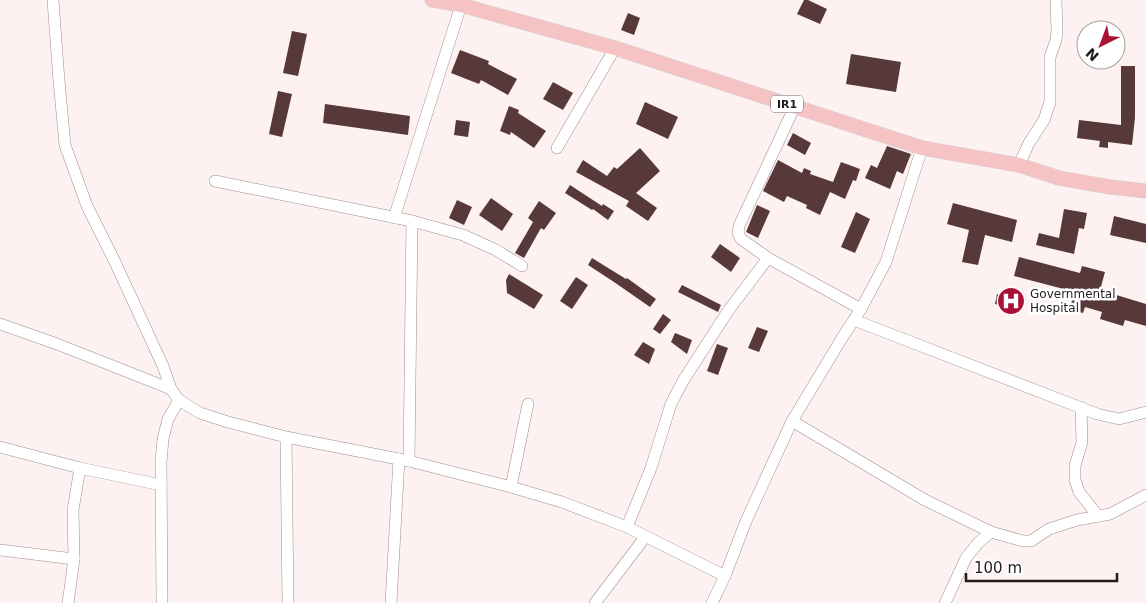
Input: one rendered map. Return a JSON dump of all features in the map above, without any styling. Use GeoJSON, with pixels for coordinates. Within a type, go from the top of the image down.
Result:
{"type":"FeatureCollection","features":[{"type":"Feature","properties":{"kind":"main road","name":"IR1"},"geometry":{"type":"LineString","coordinates":[[432,0],[461,5],[616,48],[922,148],[1019,165],[1059,178],[1146,191]]}},
{"type":"Feature","properties":{"kind":"street"},"geometry":{"type":"LineString","coordinates":[[53,0],[66,145],[86,206],[114,260],[159,357],[171,389],[179,400],[200,413],[228,422],[286,437],[404,460],[562,502],[627,526],[725,576]]}},
{"type":"Feature","properties":{"kind":"street"},"geometry":{"type":"LineString","coordinates":[[1019,165],[1029,143],[1044,120],[1050,102],[1050,57],[1057,31],[1056,0]]}},
{"type":"Feature","properties":{"kind":"street"},"geometry":{"type":"LineString","coordinates":[[394,218],[461,5]]}},
{"type":"Feature","properties":{"kind":"street"},"geometry":{"type":"LineString","coordinates":[[557,148],[616,48]]}},
{"type":"Feature","properties":{"kind":"street"},"geometry":{"type":"LineString","coordinates":[[795,106],[739,226],[738,233],[741,239],[768,258],[861,309]]}},
{"type":"Feature","properties":{"kind":"street"},"geometry":{"type":"LineString","coordinates":[[712,603],[725,576],[746,521],[792,421],[861,309],[886,262],[922,148]]}},
{"type":"Feature","properties":{"kind":"street"},"geometry":{"type":"LineString","coordinates":[[215,180],[412,221],[463,235],[496,250],[522,266]]}},
{"type":"Feature","properties":{"kind":"street"},"geometry":{"type":"LineString","coordinates":[[391,603],[404,460],[412,221]]}},
{"type":"Feature","properties":{"kind":"street"},"geometry":{"type":"LineString","coordinates":[[627,526],[651,468],[671,404],[682,381],[728,311],[768,258]]}},
{"type":"Feature","properties":{"kind":"street"},"geometry":{"type":"LineString","coordinates":[[854,320],[1097,414],[1119,419],[1146,412]]}},
{"type":"Feature","properties":{"kind":"street"},"geometry":{"type":"LineString","coordinates":[[0,324],[57,344],[171,389]]}},
{"type":"Feature","properties":{"kind":"street"},"geometry":{"type":"LineString","coordinates":[[162,603],[161,462],[163,439],[168,419],[179,400]]}},
{"type":"Feature","properties":{"kind":"street"},"geometry":{"type":"LineString","coordinates":[[511,487],[528,404]]}},
{"type":"Feature","properties":{"kind":"street"},"geometry":{"type":"LineString","coordinates":[[1081,407],[1082,442],[1075,466],[1074,480],[1079,492],[1098,516]]}},
{"type":"Feature","properties":{"kind":"street"},"geometry":{"type":"LineString","coordinates":[[792,421],[925,500],[991,532],[1023,541],[1030,541],[1049,529],[1077,520],[1110,514],[1146,495]]}},
{"type":"Feature","properties":{"kind":"street"},"geometry":{"type":"LineString","coordinates":[[286,437],[288,603]]}},
{"type":"Feature","properties":{"kind":"street"},"geometry":{"type":"LineString","coordinates":[[0,447],[80,468],[161,485]]}},
{"type":"Feature","properties":{"kind":"street"},"geometry":{"type":"LineString","coordinates":[[68,603],[74,559],[73,510],[80,468]]}},
{"type":"Feature","properties":{"kind":"street"},"geometry":{"type":"LineString","coordinates":[[945,603],[966,558],[978,543],[991,532]]}},
{"type":"Feature","properties":{"kind":"street"},"geometry":{"type":"LineString","coordinates":[[595,603],[646,536]]}},
{"type":"Feature","properties":{"kind":"street"},"geometry":{"type":"LineString","coordinates":[[0,550],[74,559]]}},
{"type":"Feature","properties":{"kind":"building"},"geometry":{"type":"Polygon","coordinates":[[[804,0],[827,9],[820,24],[797,14],[804,0]]]}},
{"type":"Feature","properties":{"kind":"building"},"geometry":{"type":"Polygon","coordinates":[[[628,13],[640,18],[634,35],[621,30],[628,13]]]}},
{"type":"Feature","properties":{"kind":"building"},"geometry":{"type":"Polygon","coordinates":[[[292,31],[307,34],[298,76],[283,73],[292,31]]]}},
{"type":"Feature","properties":{"kind":"building"},"geometry":{"type":"Polygon","coordinates":[[[460,50],[489,61],[488,64],[517,79],[508,95],[481,80],[479,84],[451,73],[460,50]]]}},
{"type":"Feature","properties":{"kind":"building"},"geometry":{"type":"Polygon","coordinates":[[[851,54],[901,62],[896,92],[846,84],[851,54]]]}},
{"type":"Feature","properties":{"kind":"building"},"geometry":{"type":"Polygon","coordinates":[[[1126,66],[1135,66],[1135,118],[1132,145],[1108,142],[1108,148],[1099,147],[1100,141],[1077,138],[1079,120],[1121,125],[1121,70],[1126,70],[1126,66]]]}},
{"type":"Feature","properties":{"kind":"building"},"geometry":{"type":"Polygon","coordinates":[[[553,82],[573,93],[563,110],[543,99],[553,82]]]}},
{"type":"Feature","properties":{"kind":"building"},"geometry":{"type":"Polygon","coordinates":[[[278,91],[292,94],[282,137],[269,134],[278,91]]]}},
{"type":"Feature","properties":{"kind":"building"},"geometry":{"type":"Polygon","coordinates":[[[645,102],[678,117],[668,139],[636,124],[645,102]]]}},
{"type":"Feature","properties":{"kind":"building"},"geometry":{"type":"Polygon","coordinates":[[[325,104],[410,116],[408,135],[323,123],[325,104]]]}},
{"type":"Feature","properties":{"kind":"building"},"geometry":{"type":"Polygon","coordinates":[[[509,106],[519,110],[518,113],[546,131],[534,148],[511,132],[510,135],[500,131],[509,106]]]}},
{"type":"Feature","properties":{"kind":"building"},"geometry":{"type":"Polygon","coordinates":[[[456,120],[470,122],[468,137],[454,135],[456,120]]]}},
{"type":"Feature","properties":{"kind":"building"},"geometry":{"type":"Polygon","coordinates":[[[793,133],[811,143],[805,155],[787,145],[793,133]]]}},
{"type":"Feature","properties":{"kind":"building"},"geometry":{"type":"Polygon","coordinates":[[[887,146],[911,154],[903,174],[897,171],[890,189],[865,178],[871,165],[877,168],[887,146]]]}},
{"type":"Feature","properties":{"kind":"building"},"geometry":{"type":"Polygon","coordinates":[[[640,148],[660,171],[636,193],[657,208],[648,221],[626,206],[629,201],[576,172],[583,160],[607,176],[614,167],[617,169],[640,148]]]}},
{"type":"Feature","properties":{"kind":"building"},"geometry":{"type":"Polygon","coordinates":[[[778,160],[802,173],[804,168],[811,171],[810,174],[833,182],[841,162],[860,169],[856,181],[853,180],[845,199],[830,192],[820,215],[806,208],[807,205],[787,196],[784,202],[763,191],[778,160]]]}},
{"type":"Feature","properties":{"kind":"building"},"geometry":{"type":"Polygon","coordinates":[[[570,185],[602,206],[603,204],[614,211],[608,220],[565,193],[570,185]]]}},
{"type":"Feature","properties":{"kind":"building"},"geometry":{"type":"Polygon","coordinates":[[[491,198],[513,214],[502,231],[479,215],[491,198]]]}},
{"type":"Feature","properties":{"kind":"building"},"geometry":{"type":"Polygon","coordinates":[[[457,200],[472,207],[464,225],[449,218],[457,200]]]}},
{"type":"Feature","properties":{"kind":"building"},"geometry":{"type":"Polygon","coordinates":[[[539,201],[556,213],[544,230],[541,228],[524,258],[515,253],[533,222],[528,218],[539,201]]]}},
{"type":"Feature","properties":{"kind":"building"},"geometry":{"type":"Polygon","coordinates":[[[953,203],[1017,220],[1012,242],[985,235],[978,265],[962,262],[969,230],[947,224],[953,203]]]}},
{"type":"Feature","properties":{"kind":"building"},"geometry":{"type":"Polygon","coordinates":[[[757,205],[770,211],[758,238],[746,232],[757,205]]]}},
{"type":"Feature","properties":{"kind":"building"},"geometry":{"type":"Polygon","coordinates":[[[1064,209],[1087,213],[1084,229],[1079,228],[1074,254],[1036,245],[1039,233],[1059,238],[1064,209]]]}},
{"type":"Feature","properties":{"kind":"building"},"geometry":{"type":"Polygon","coordinates":[[[856,212],[870,219],[855,253],[841,247],[856,212]]]}},
{"type":"Feature","properties":{"kind":"building"},"geometry":{"type":"Polygon","coordinates":[[[1114,216],[1146,224],[1146,243],[1110,235],[1114,216]]]}},
{"type":"Feature","properties":{"kind":"building"},"geometry":{"type":"Polygon","coordinates":[[[720,244],[740,258],[731,272],[711,257],[720,244]]]}},
{"type":"Feature","properties":{"kind":"building"},"geometry":{"type":"Polygon","coordinates":[[[1019,257],[1080,273],[1082,266],[1105,272],[1100,290],[1146,304],[1146,326],[1125,320],[1123,326],[1100,319],[1102,312],[1085,307],[1083,313],[1069,309],[1075,292],[1014,276],[1019,257]]]}},
{"type":"Feature","properties":{"kind":"building"},"geometry":{"type":"Polygon","coordinates":[[[592,258],[627,278],[656,299],[650,307],[588,265],[592,258]]]}},
{"type":"Feature","properties":{"kind":"building"},"geometry":{"type":"Polygon","coordinates":[[[509,274],[543,295],[534,309],[507,293],[506,280],[509,274]]]}},
{"type":"Feature","properties":{"kind":"building"},"geometry":{"type":"Polygon","coordinates":[[[576,277],[588,285],[572,309],[560,301],[576,277]]]}},
{"type":"Feature","properties":{"kind":"building"},"geometry":{"type":"Polygon","coordinates":[[[682,285],[721,305],[718,312],[678,292],[682,285]]]}},
{"type":"Feature","properties":{"kind":"building"},"geometry":{"type":"Polygon","coordinates":[[[997,294],[1022,300],[1020,310],[995,304],[997,294]]]}},
{"type":"Feature","properties":{"kind":"building"},"geometry":{"type":"Polygon","coordinates":[[[663,314],[671,320],[660,334],[653,329],[663,314]]]}},
{"type":"Feature","properties":{"kind":"building"},"geometry":{"type":"Polygon","coordinates":[[[757,327],[768,331],[759,352],[748,348],[757,327]]]}},
{"type":"Feature","properties":{"kind":"building"},"geometry":{"type":"Polygon","coordinates":[[[675,333],[692,340],[687,354],[671,342],[675,333]]]}},
{"type":"Feature","properties":{"kind":"building"},"geometry":{"type":"Polygon","coordinates":[[[643,342],[655,349],[649,364],[634,355],[643,342]]]}},
{"type":"Feature","properties":{"kind":"building"},"geometry":{"type":"Polygon","coordinates":[[[717,344],[728,348],[718,375],[707,371],[717,344]]]}},
{"type":"Feature","properties":{"kind":"place","name":"Governmental Hospital"},"geometry":{"type":"Point","coordinates":[1011,301]}}]}
